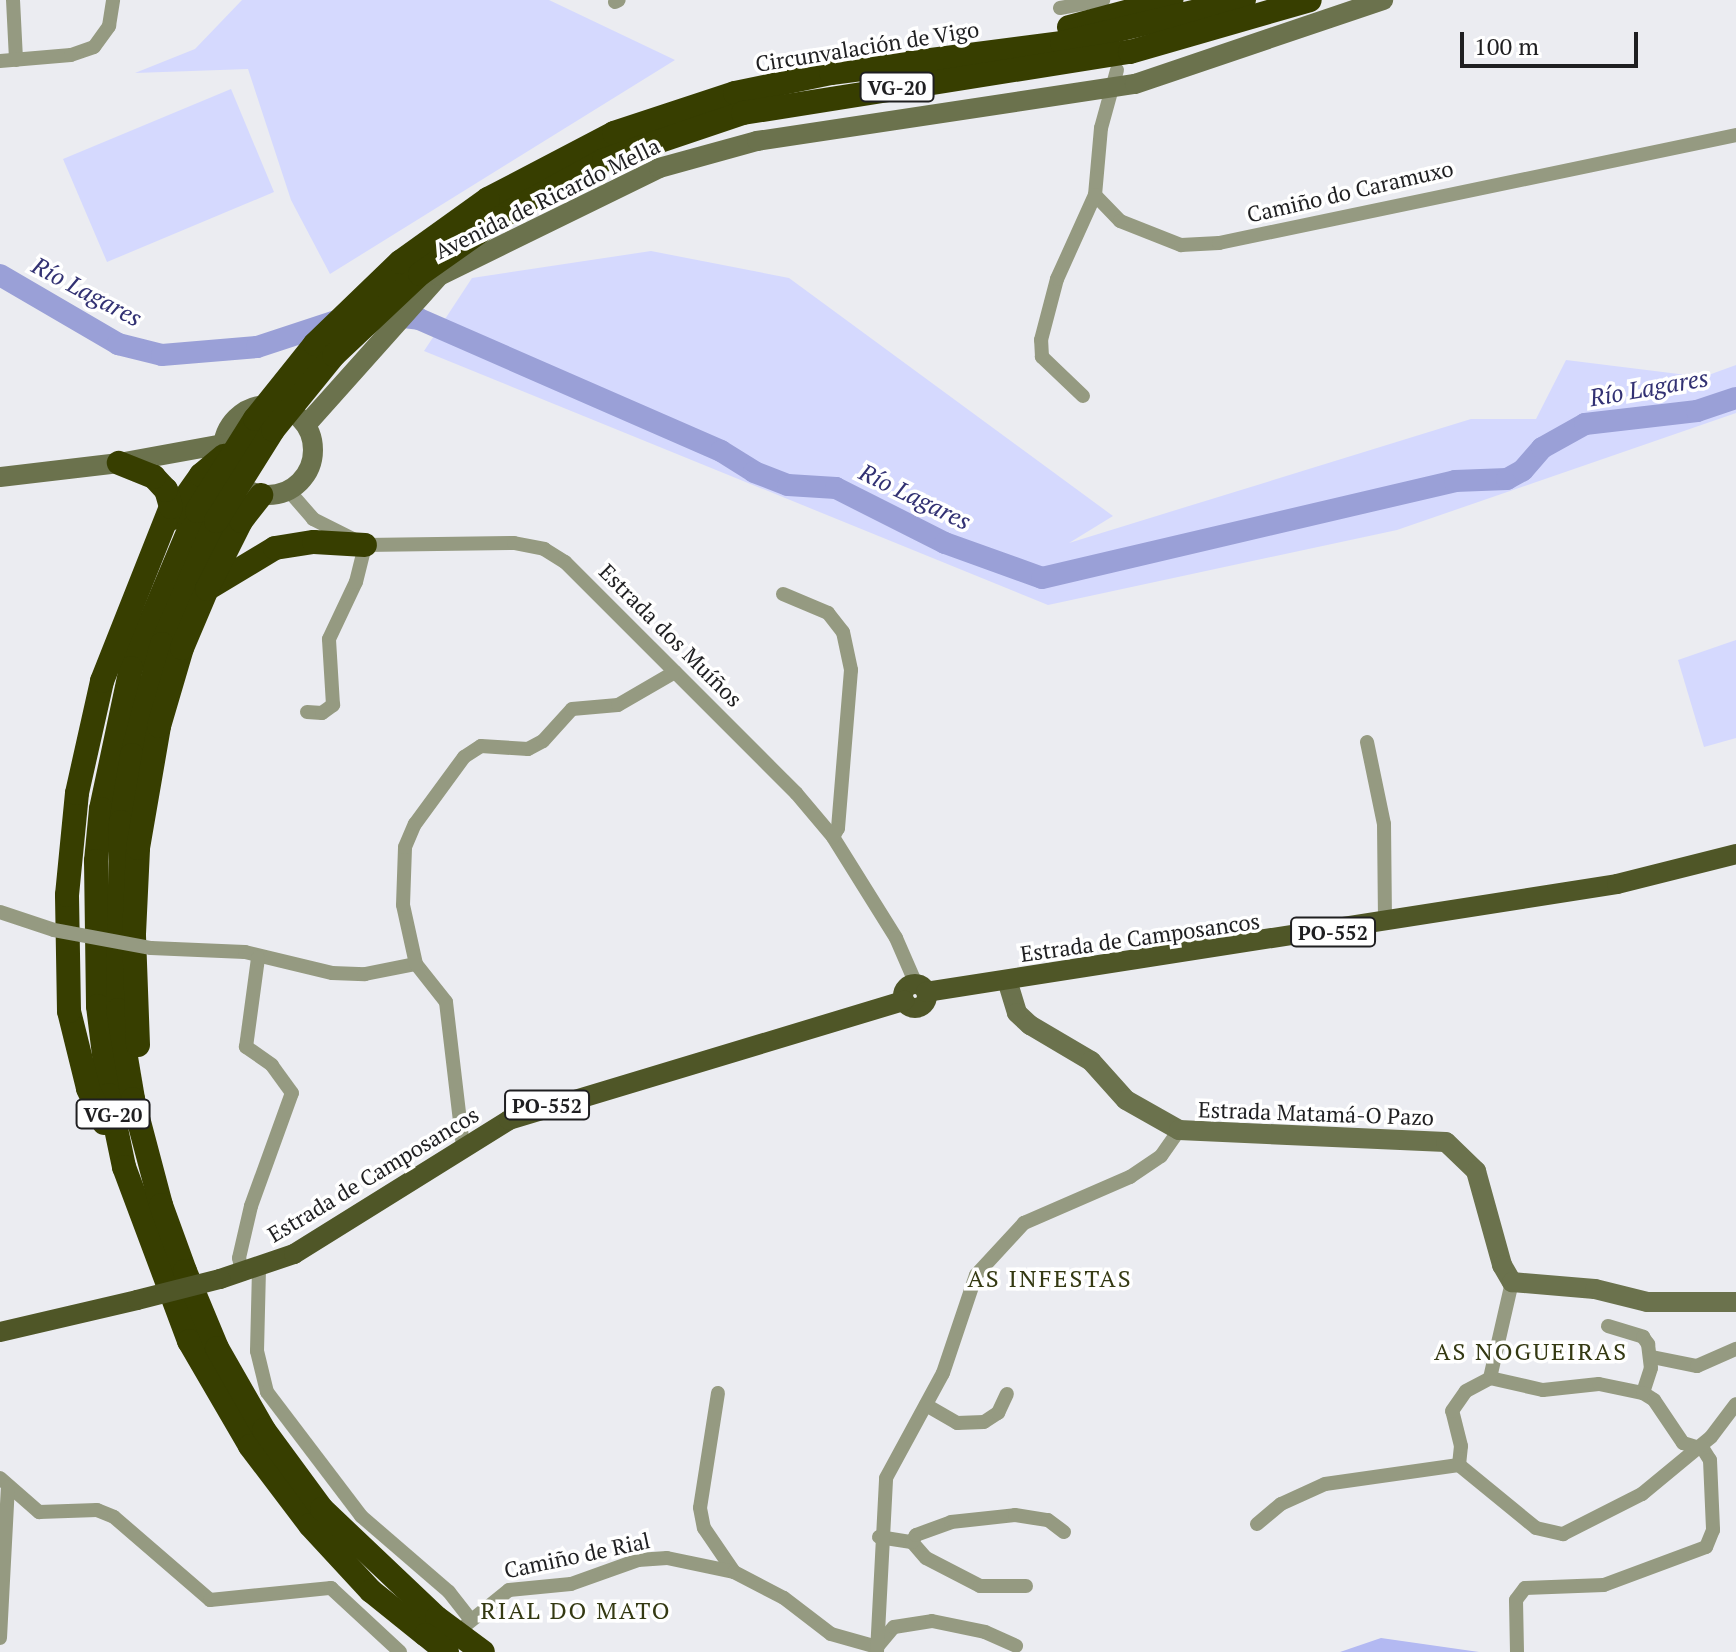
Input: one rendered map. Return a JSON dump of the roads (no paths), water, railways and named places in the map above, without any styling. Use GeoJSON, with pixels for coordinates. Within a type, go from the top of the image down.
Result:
{"type":"FeatureCollection","features":[{"type":"Feature","properties":{"kind":"highway"},"geometry":{"type":"LineString","coordinates":[[886,65],[906,56],[1050,32],[1171,0]]}},
{"type":"Feature","properties":{"kind":"highway","name":"Circunvalación de Vigo"},"geometry":{"type":"LineString","coordinates":[[483,1652],[371,1591],[327,1544],[250,1446],[189,1341],[124,1167],[98,1006],[96,861],[101,809],[131,668],[207,516],[334,355],[493,208],[614,133],[698,103],[886,65],[1062,43],[1244,0]]}},
{"type":"Feature","properties":{"kind":"highway","name":"Circunvalación de Vigo"},"geometry":{"type":"LineString","coordinates":[[493,208],[604,160],[732,116],[802,101],[1130,52],[1310,0]]}},
{"type":"Feature","properties":{"kind":"highway"},"geometry":{"type":"LineString","coordinates":[[124,1167],[88,1088],[69,1011],[67,895],[77,793],[102,681],[170,519],[201,475],[224,450]]}},
{"type":"Feature","properties":{"kind":"highway"},"geometry":{"type":"LineString","coordinates":[[119,463],[161,483],[170,497],[170,519]]}},
{"type":"Feature","properties":{"kind":"highway"},"geometry":{"type":"LineString","coordinates":[[161,1205],[163,1186],[144,1100],[136,1025],[138,848],[159,726],[182,648],[241,521],[261,495]]}},
{"type":"Feature","properties":{"kind":"highway","name":"Circunvalación de Vigo"},"geometry":{"type":"LineString","coordinates":[[207,516],[162,644],[132,755],[121,822],[118,1010],[133,1099],[161,1205],[217,1348],[264,1430],[322,1509],[431,1626],[447,1652]]}},
{"type":"Feature","properties":{"kind":"highway"},"geometry":{"type":"LineString","coordinates":[[207,589],[275,548],[314,542],[365,545]]}},
{"type":"Feature","properties":{"kind":"main road","name":"Avenida de Ricardo Mella"},"geometry":{"type":"LineString","coordinates":[[306,425],[431,283],[638,176],[706,153],[1116,79],[1383,0]]}},
{"type":"Feature","properties":{"kind":"main road"},"geometry":{"type":"LineString","coordinates":[[254,408],[283,408],[306,425],[313,443],[312,462],[289,491],[261,495],[236,482],[224,450],[231,425],[254,408]]}},
{"type":"Feature","properties":{"kind":"main road"},"geometry":{"type":"LineString","coordinates":[[0,477],[224,450]]}},
{"type":"Feature","properties":{"kind":"main road","name":"Estrada de Camposancos"},"geometry":{"type":"LineString","coordinates":[[0,1332],[251,1271],[332,1232],[463,1146],[554,1102],[916,992],[1385,923],[1617,884],[1736,854]]}},
{"type":"Feature","properties":{"kind":"main road","name":"Estrada Matamá-O Pazo"},"geometry":{"type":"LineString","coordinates":[[1007,980],[1017,1013],[1030,1025],[1091,1061],[1126,1100],[1179,1130],[1446,1142],[1476,1171],[1502,1265],[1512,1282]]}},
{"type":"Feature","properties":{"kind":"main road"},"geometry":{"type":"LineString","coordinates":[[1512,1282],[1595,1289],[1647,1302],[1736,1302]]}},
{"type":"Feature","properties":{"kind":"street"},"geometry":{"type":"LineString","coordinates":[[13,0],[16,60]]}},
{"type":"Feature","properties":{"kind":"street"},"geometry":{"type":"LineString","coordinates":[[0,61],[71,55],[94,47],[109,26],[113,0]]}},
{"type":"Feature","properties":{"kind":"street"},"geometry":{"type":"LineString","coordinates":[[1060,8],[1103,0]]}},
{"type":"Feature","properties":{"kind":"street"},"geometry":{"type":"LineString","coordinates":[[1083,396],[1042,357],[1041,340],[1057,279],[1095,195],[1101,128],[1116,79]]}},
{"type":"Feature","properties":{"kind":"street","name":"Camiño do Caramuxo"},"geometry":{"type":"LineString","coordinates":[[1095,195],[1120,221],[1142,233],[1181,245],[1219,243],[1736,135]]}},
{"type":"Feature","properties":{"kind":"street","name":"Estrada dos Muíños"},"geometry":{"type":"LineString","coordinates":[[289,491],[313,519],[365,545],[496,542],[544,549],[565,562],[747,740],[833,837],[896,938],[916,992]]}},
{"type":"Feature","properties":{"kind":"street"},"geometry":{"type":"LineString","coordinates":[[307,712],[322,713],[333,705],[329,639],[356,582],[365,545]]}},
{"type":"Feature","properties":{"kind":"street"},"geometry":{"type":"LineString","coordinates":[[783,594],[828,613],[843,632],[850,681],[838,828],[833,837]]}},
{"type":"Feature","properties":{"kind":"street"},"geometry":{"type":"LineString","coordinates":[[463,1146],[446,1002],[416,964],[403,905],[405,847],[415,824],[464,757],[481,746],[528,749],[543,741],[572,709],[618,705],[675,672]]}},
{"type":"Feature","properties":{"kind":"street"},"geometry":{"type":"LineString","coordinates":[[1367,742],[1384,824],[1385,923]]}},
{"type":"Feature","properties":{"kind":"street"},"geometry":{"type":"LineString","coordinates":[[0,912],[54,930],[151,948],[235,951],[332,973],[365,974],[416,964]]}},
{"type":"Feature","properties":{"kind":"street"},"geometry":{"type":"LineString","coordinates":[[251,1271],[239,1258],[249,1215],[292,1093],[272,1065],[246,1047],[258,958]]}},
{"type":"Feature","properties":{"kind":"street"},"geometry":{"type":"LineString","coordinates":[[877,1650],[879,1537],[890,1465],[926,1405],[976,1275],[1003,1244],[1049,1208],[1130,1177],[1161,1156],[1179,1130]]}},
{"type":"Feature","properties":{"kind":"street","name":"Camiño de Rial"},"geometry":{"type":"LineString","coordinates":[[251,1271],[257,1351],[267,1392],[361,1516],[449,1592],[469,1621],[509,1590],[571,1584],[647,1559],[734,1572],[784,1598],[831,1634],[877,1650]]}},
{"type":"Feature","properties":{"kind":"street"},"geometry":{"type":"LineString","coordinates":[[1490,1378],[1512,1282]]}},
{"type":"Feature","properties":{"kind":"street"},"geometry":{"type":"LineString","coordinates":[[1608,1326],[1643,1337],[1652,1357],[1643,1393]]}},
{"type":"Feature","properties":{"kind":"street"},"geometry":{"type":"LineString","coordinates":[[1652,1357],[1697,1366],[1736,1349]]}},
{"type":"Feature","properties":{"kind":"street"},"geometry":{"type":"LineString","coordinates":[[1459,1465],[1461,1446],[1452,1411],[1466,1391],[1490,1378],[1543,1390],[1599,1384],[1643,1393],[1654,1400],[1679,1439],[1710,1460],[1713,1530],[1706,1547],[1604,1585],[1525,1588],[1516,1600],[1517,1652]]}},
{"type":"Feature","properties":{"kind":"street"},"geometry":{"type":"LineString","coordinates":[[718,1393],[700,1508],[704,1528],[734,1572]]}},
{"type":"Feature","properties":{"kind":"street"},"geometry":{"type":"LineString","coordinates":[[926,1405],[957,1423],[984,1422],[998,1413],[1007,1394]]}},
{"type":"Feature","properties":{"kind":"street"},"geometry":{"type":"LineString","coordinates":[[1257,1524],[1281,1504],[1325,1484],[1459,1465],[1527,1522],[1555,1535],[1608,1515],[1642,1494],[1696,1448],[1736,1404]]}},
{"type":"Feature","properties":{"kind":"street"},"geometry":{"type":"LineString","coordinates":[[0,1638],[4,1482]]}},
{"type":"Feature","properties":{"kind":"street"},"geometry":{"type":"LineString","coordinates":[[4,1482],[39,1512],[97,1510],[114,1517],[210,1600],[331,1588],[400,1652]]}},
{"type":"Feature","properties":{"kind":"street"},"geometry":{"type":"LineString","coordinates":[[912,1542],[916,1535],[951,1522],[1015,1515],[1048,1520],[1064,1532]]}},
{"type":"Feature","properties":{"kind":"street"},"geometry":{"type":"LineString","coordinates":[[879,1537],[912,1542],[926,1558],[980,1586],[1026,1586]]}},
{"type":"Feature","properties":{"kind":"street"},"geometry":{"type":"LineString","coordinates":[[877,1650],[894,1627],[932,1621],[985,1632],[1016,1646]]}},
{"type":"Feature","properties":{"kind":"waterway","name":"Río Lagares"},"geometry":{"type":"LineString","coordinates":[[0,275],[118,344],[162,355],[257,347],[342,319]]}},
{"type":"Feature","properties":{"kind":"waterway","name":"Río Lagares"},"geometry":{"type":"LineString","coordinates":[[387,315],[419,319],[721,451],[754,472],[788,485],[836,488],[945,543],[1042,578],[1455,481],[1507,479],[1523,470],[1542,448],[1585,424],[1697,411],[1736,398]]}},
{"type":"Feature","properties":{"kind":"district","name":"AS INFESTAS"},"geometry":{"type":"Point","coordinates":[1050,1279]}},
{"type":"Feature","properties":{"kind":"district","name":"AS NOGUEIRAS"},"geometry":{"type":"Point","coordinates":[1531,1352]}},
{"type":"Feature","properties":{"kind":"district","name":"RIAL DO MATO"},"geometry":{"type":"Point","coordinates":[576,1611]}}]}
